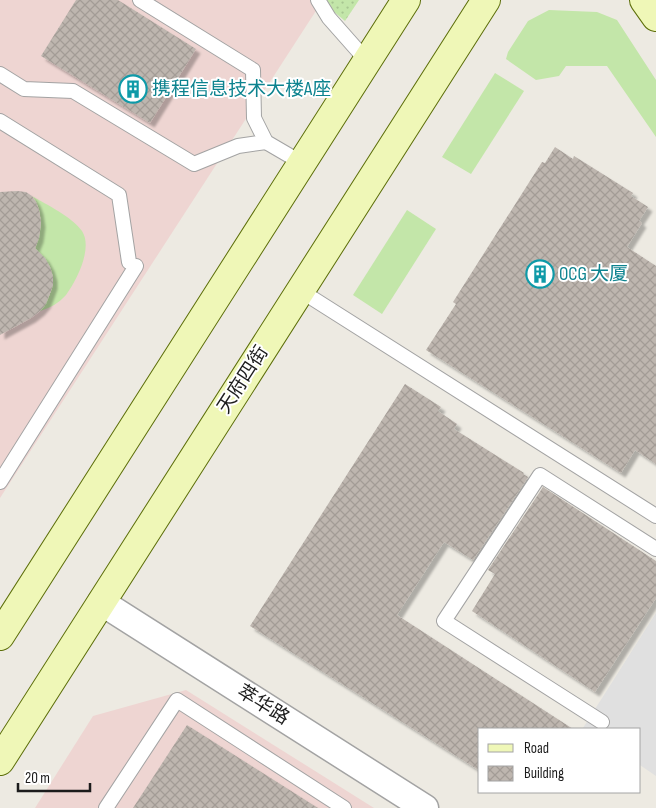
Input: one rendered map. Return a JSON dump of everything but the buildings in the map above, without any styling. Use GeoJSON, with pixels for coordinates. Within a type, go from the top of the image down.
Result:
{"type":"FeatureCollection","features":[{"type":"Feature","properties":{"kind":"main road"},"geometry":{"type":"LineString","coordinates":[[0,636],[406,0]]}},
{"type":"Feature","properties":{"kind":"main road","name":"天府四街"},"geometry":{"type":"LineString","coordinates":[[0,761],[486,0]]}},
{"type":"Feature","properties":{"kind":"main road"},"geometry":{"type":"LineString","coordinates":[[644,0],[656,17]]}},
{"type":"Feature","properties":{"kind":"street","name":"萃华路"},"geometry":{"type":"LineString","coordinates":[[101,602],[425,808]]}},
{"type":"Feature","properties":{"kind":"lane"},"geometry":{"type":"LineString","coordinates":[[140,0],[253,70],[254,118],[266,142],[302,163]]}},
{"type":"Feature","properties":{"kind":"lane"},"geometry":{"type":"LineString","coordinates":[[318,0],[329,18],[366,62]]}},
{"type":"Feature","properties":{"kind":"lane"},"geometry":{"type":"LineString","coordinates":[[0,74],[24,88],[73,91],[194,164],[238,146],[266,142]]}},
{"type":"Feature","properties":{"kind":"lane"},"geometry":{"type":"LineString","coordinates":[[0,121],[119,195],[133,264],[0,482]]}},
{"type":"Feature","properties":{"kind":"lane"},"geometry":{"type":"LineString","coordinates":[[301,291],[656,516]]}},
{"type":"Feature","properties":{"kind":"lane"},"geometry":{"type":"LineString","coordinates":[[602,722],[444,621],[540,475],[656,549]]}},
{"type":"Feature","properties":{"kind":"lane"},"geometry":{"type":"LineString","coordinates":[[106,808],[177,700],[344,808]]}},
{"type":"Feature","properties":{"kind":"shaded area"},"geometry":{"type":"Polygon","coordinates":[[[0,0],[323,0],[0,498],[0,0]]]}},
{"type":"Feature","properties":{"kind":"shaded area"},"geometry":{"type":"Polygon","coordinates":[[[656,613],[656,776],[641,766],[641,728],[583,728],[656,613]]]}},
{"type":"Feature","properties":{"kind":"shaded area"},"geometry":{"type":"Polygon","coordinates":[[[186,690],[374,808],[35,808],[93,716],[186,690]]]}},
{"type":"Feature","properties":{"kind":"green space"},"geometry":{"type":"Polygon","coordinates":[[[325,0],[359,0],[345,21],[333,11],[325,0]]]}},
{"type":"Feature","properties":{"kind":"green space"},"geometry":{"type":"Polygon","coordinates":[[[549,10],[597,12],[617,20],[656,80],[656,137],[607,66],[566,66],[559,76],[536,80],[506,59],[508,52],[528,21],[549,10]]]}},
{"type":"Feature","properties":{"kind":"green space"},"geometry":{"type":"Polygon","coordinates":[[[495,73],[524,91],[471,174],[442,157],[495,73]]]}},
{"type":"Feature","properties":{"kind":"green space"},"geometry":{"type":"Polygon","coordinates":[[[32,196],[72,220],[82,231],[86,246],[79,273],[66,295],[54,305],[40,311],[50,294],[53,278],[48,264],[35,249],[41,221],[39,208],[32,196]]]}},
{"type":"Feature","properties":{"kind":"green space"},"geometry":{"type":"Polygon","coordinates":[[[407,210],[436,229],[382,314],[353,295],[407,210]]]}},
{"type":"Feature","properties":{"kind":"place","name":"携程信息技术大楼A座"},"geometry":{"type":"Point","coordinates":[133,89]}},
{"type":"Feature","properties":{"kind":"place","name":"OCG 大厦"},"geometry":{"type":"Point","coordinates":[540,274]}}]}
